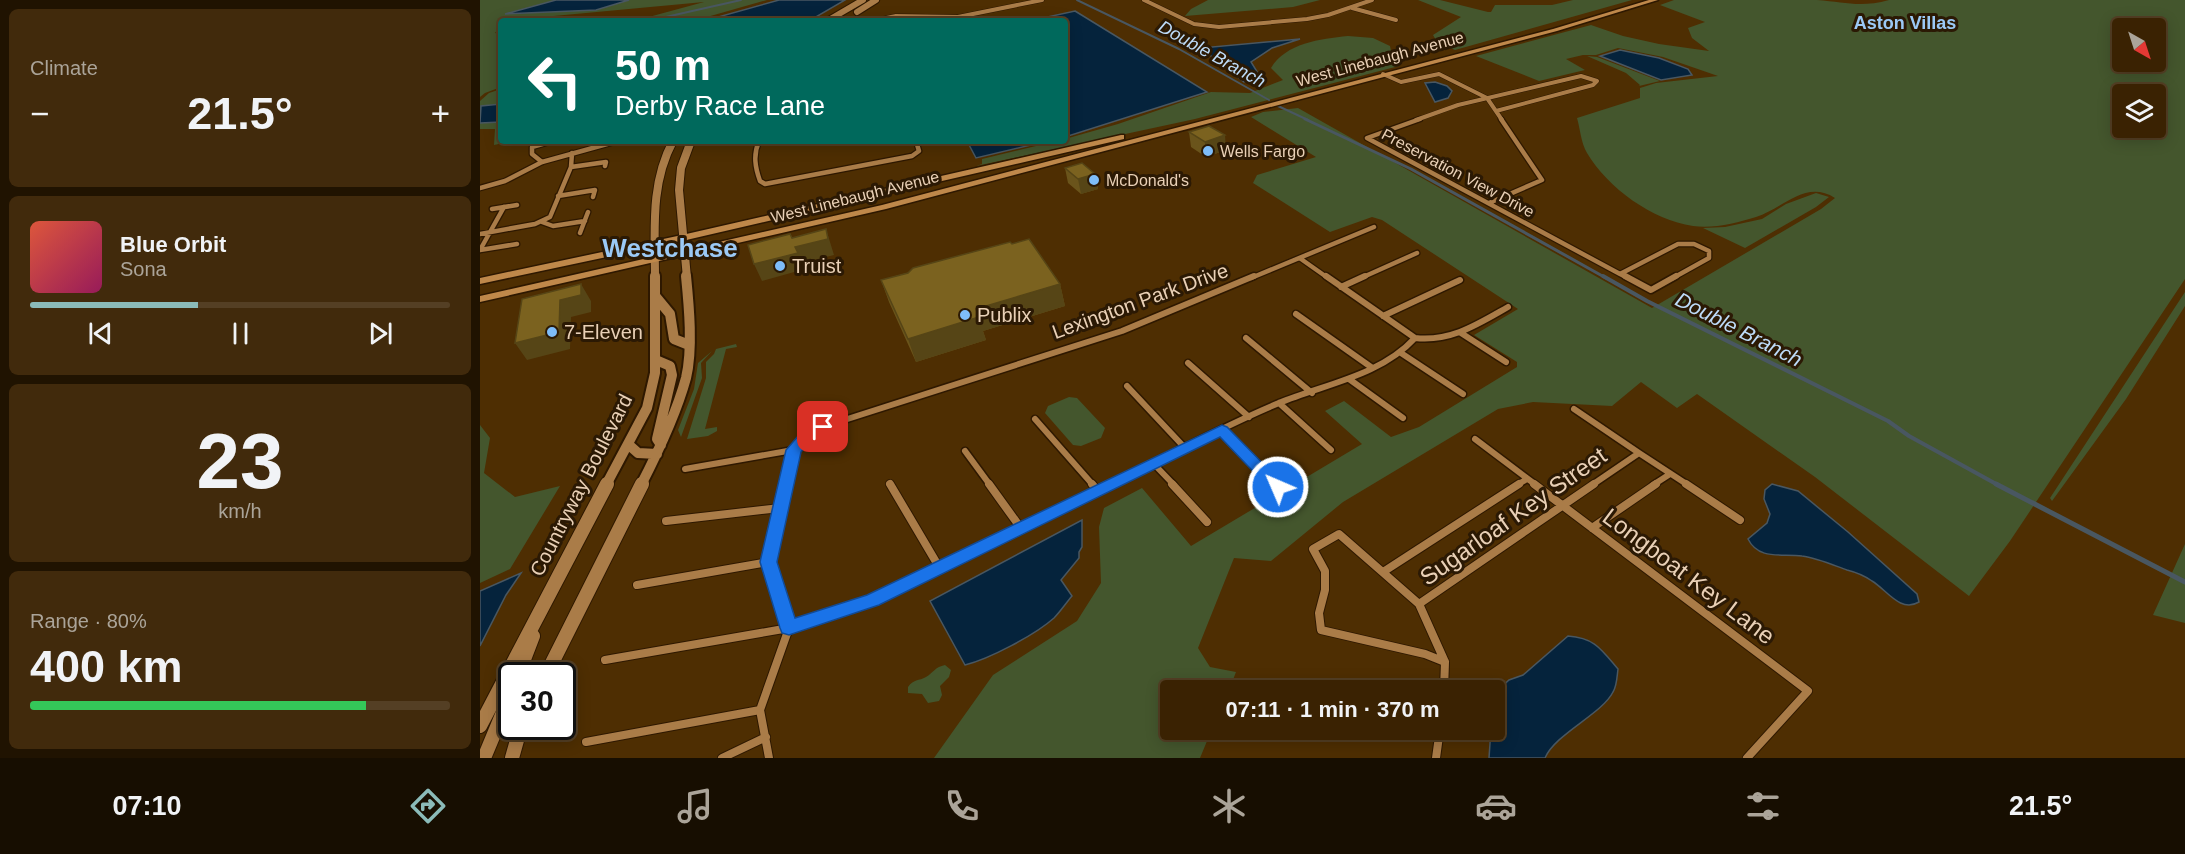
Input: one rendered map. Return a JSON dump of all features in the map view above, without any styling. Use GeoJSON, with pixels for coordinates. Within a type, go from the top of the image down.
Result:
{"type":"FeatureCollection","features":[{"type":"Feature","properties":{"kind":"main road","name":"West Linebaugh Avenue"},"geometry":{"type":"LineString","coordinates":[[1632,5],[1642,0]]}},
{"type":"Feature","properties":{"kind":"main road","name":"West Linebaugh Avenue"},"geometry":{"type":"LineString","coordinates":[[480,299],[883,207],[1655,0]]}},
{"type":"Feature","properties":{"kind":"main road","name":"West Linebaugh Avenue"},"geometry":{"type":"LineString","coordinates":[[480,281],[682,238],[1234,113]]}},
{"type":"Feature","properties":{"kind":"main road"},"geometry":{"type":"LineString","coordinates":[[1014,163],[1021,171]]}},
{"type":"Feature","properties":{"kind":"street"},"geometry":{"type":"LineString","coordinates":[[832,18],[863,0]]}},
{"type":"Feature","properties":{"kind":"street"},"geometry":{"type":"LineString","coordinates":[[846,18],[876,0]]}},
{"type":"Feature","properties":{"kind":"street"},"geometry":{"type":"LineString","coordinates":[[886,18],[896,16],[958,17],[1042,0]]}},
{"type":"Feature","properties":{"kind":"street"},"geometry":{"type":"LineString","coordinates":[[1144,0],[1194,24],[1208,27],[1307,19],[1352,8],[1372,0]]}},
{"type":"Feature","properties":{"kind":"street"},"geometry":{"type":"LineString","coordinates":[[1352,8],[1396,20]]}},
{"type":"Feature","properties":{"kind":"street"},"geometry":{"type":"LineString","coordinates":[[1383,74],[1401,82],[1439,74],[1487,98],[1542,180],[1489,203]]}},
{"type":"Feature","properties":{"kind":"street","name":"Preservation View Drive"},"geometry":{"type":"LineString","coordinates":[[1496,111],[1593,85],[1596,81],[1581,76],[1458,105],[1367,138],[1620,274],[1651,290],[1709,258],[1709,251],[1694,244],[1678,244],[1620,274]]}},
{"type":"Feature","properties":{"kind":"street"},"geometry":{"type":"LineString","coordinates":[[542,144],[532,147],[532,154],[542,162]]}},
{"type":"Feature","properties":{"kind":"street"},"geometry":{"type":"LineString","coordinates":[[480,188],[505,180],[542,162],[600,144]]}},
{"type":"Feature","properties":{"kind":"street","name":"Countryway Boulevard"},"geometry":{"type":"LineString","coordinates":[[480,726],[647,408],[656,373],[657,181],[671,144]]}},
{"type":"Feature","properties":{"kind":"street"},"geometry":{"type":"LineString","coordinates":[[553,662],[659,450],[686,377],[690,317],[679,190],[681,168],[690,144]]}},
{"type":"Feature","properties":{"kind":"street"},"geometry":{"type":"LineString","coordinates":[[758,144],[754,151],[755,166],[760,181],[765,184],[912,156],[919,151],[917,144]]}},
{"type":"Feature","properties":{"kind":"street"},"geometry":{"type":"LineString","coordinates":[[480,234],[542,222],[550,217],[571,167],[572,153]]}},
{"type":"Feature","properties":{"kind":"street"},"geometry":{"type":"LineString","coordinates":[[571,167],[606,162]]}},
{"type":"Feature","properties":{"kind":"street"},"geometry":{"type":"LineString","coordinates":[[593,197],[598,183]]}},
{"type":"Feature","properties":{"kind":"street"},"geometry":{"type":"LineString","coordinates":[[558,196],[595,190]]}},
{"type":"Feature","properties":{"kind":"street"},"geometry":{"type":"LineString","coordinates":[[492,209],[517,205]]}},
{"type":"Feature","properties":{"kind":"street"},"geometry":{"type":"LineString","coordinates":[[480,250],[504,207]]}},
{"type":"Feature","properties":{"kind":"street"},"geometry":{"type":"LineString","coordinates":[[580,233],[588,212]]}},
{"type":"Feature","properties":{"kind":"street"},"geometry":{"type":"LineString","coordinates":[[542,222],[559,226],[585,221]]}},
{"type":"Feature","properties":{"kind":"street","name":"Lexington Park Drive"},"geometry":{"type":"LineString","coordinates":[[794,450],[810,431],[1024,360],[1122,331],[1374,227]]}},
{"type":"Feature","properties":{"kind":"street"},"geometry":{"type":"LineString","coordinates":[[480,250],[517,244]]}},
{"type":"Feature","properties":{"kind":"street"},"geometry":{"type":"LineString","coordinates":[[1341,287],[1417,253]]}},
{"type":"Feature","properties":{"kind":"street"},"geometry":{"type":"LineString","coordinates":[[1301,259],[1415,338],[1431,341],[1461,333],[1508,307]]}},
{"type":"Feature","properties":{"kind":"street"},"geometry":{"type":"LineString","coordinates":[[1383,316],[1460,280]]}},
{"type":"Feature","properties":{"kind":"street"},"geometry":{"type":"LineString","coordinates":[[656,297],[670,315],[675,340],[678,344],[689,345]]}},
{"type":"Feature","properties":{"kind":"street"},"geometry":{"type":"LineString","coordinates":[[1296,314],[1371,367]]}},
{"type":"Feature","properties":{"kind":"street"},"geometry":{"type":"LineString","coordinates":[[1461,333],[1506,362]]}},
{"type":"Feature","properties":{"kind":"street"},"geometry":{"type":"LineString","coordinates":[[1246,338],[1312,393]]}},
{"type":"Feature","properties":{"kind":"street"},"geometry":{"type":"LineString","coordinates":[[605,660],[789,628],[873,600],[1279,403],[1349,379],[1401,353],[1415,338]]}},
{"type":"Feature","properties":{"kind":"street"},"geometry":{"type":"LineString","coordinates":[[1401,353],[1464,394]]}},
{"type":"Feature","properties":{"kind":"street"},"geometry":{"type":"LineString","coordinates":[[656,360],[670,366],[672,375],[658,429],[659,450]]}},
{"type":"Feature","properties":{"kind":"street"},"geometry":{"type":"LineString","coordinates":[[1188,363],[1249,417]]}},
{"type":"Feature","properties":{"kind":"street"},"geometry":{"type":"LineString","coordinates":[[1349,379],[1403,418]]}},
{"type":"Feature","properties":{"kind":"street"},"geometry":{"type":"LineString","coordinates":[[1127,386],[1185,448]]}},
{"type":"Feature","properties":{"kind":"street"},"geometry":{"type":"LineString","coordinates":[[1279,403],[1331,450]]}},
{"type":"Feature","properties":{"kind":"street","name":"Sugarloaf Key Street"},"geometry":{"type":"LineString","coordinates":[[1444,680],[1445,662],[1419,604],[1639,453],[1574,408]]}},
{"type":"Feature","properties":{"kind":"street"},"geometry":{"type":"LineString","coordinates":[[1035,419],[1097,490]]}},
{"type":"Feature","properties":{"kind":"street"},"geometry":{"type":"LineString","coordinates":[[1222,430],[1278,487]]}},
{"type":"Feature","properties":{"kind":"street","name":"Longboat Key Lane"},"geometry":{"type":"LineString","coordinates":[[1475,439],[1808,691],[1748,758]]}},
{"type":"Feature","properties":{"kind":"street"},"geometry":{"type":"LineString","coordinates":[[629,445],[633,452],[642,456],[659,450]]}},
{"type":"Feature","properties":{"kind":"street"},"geometry":{"type":"LineString","coordinates":[[685,469],[794,450],[768,562],[789,628],[760,710],[769,758]]}},
{"type":"Feature","properties":{"kind":"street"},"geometry":{"type":"LineString","coordinates":[[965,451],[1020,527]]}},
{"type":"Feature","properties":{"kind":"street"},"geometry":{"type":"LineString","coordinates":[[1639,453],[1740,520]]}},
{"type":"Feature","properties":{"kind":"street"},"geometry":{"type":"LineString","coordinates":[[1153,463],[1207,522]]}},
{"type":"Feature","properties":{"kind":"street"},"geometry":{"type":"LineString","coordinates":[[1592,528],[1670,474]]}},
{"type":"Feature","properties":{"kind":"street"},"geometry":{"type":"LineString","coordinates":[[1383,572],[1527,479]]}},
{"type":"Feature","properties":{"kind":"street"},"geometry":{"type":"LineString","coordinates":[[890,484],[939,567]]}},
{"type":"Feature","properties":{"kind":"street"},"geometry":{"type":"LineString","coordinates":[[666,521],[780,508]]}},
{"type":"Feature","properties":{"kind":"street"},"geometry":{"type":"LineString","coordinates":[[1419,604],[1339,534],[1313,549],[1325,571],[1325,590],[1319,613],[1321,630],[1425,654],[1445,662]]}},
{"type":"Feature","properties":{"kind":"street"},"geometry":{"type":"LineString","coordinates":[[637,585],[768,562]]}},
{"type":"Feature","properties":{"kind":"street"},"geometry":{"type":"LineString","coordinates":[[523,662],[533,637],[537,618]]}},
{"type":"Feature","properties":{"kind":"street"},"geometry":{"type":"LineString","coordinates":[[586,742],[760,710]]}},
{"type":"Feature","properties":{"kind":"street"},"geometry":{"type":"LineString","coordinates":[[484,758],[498,724]]}},
{"type":"Feature","properties":{"kind":"street"},"geometry":{"type":"LineString","coordinates":[[722,758],[766,737]]}},
{"type":"Feature","properties":{"kind":"street"},"geometry":{"type":"LineString","coordinates":[[512,758],[517,740]]}},
{"type":"Feature","properties":{"kind":"street"},"geometry":{"type":"LineString","coordinates":[[1436,758],[1438,740]]}},
{"type":"Feature","properties":{"kind":"green space"},"geometry":{"type":"Polygon","coordinates":[[[480,0],[767,0],[704,18],[645,18],[704,2],[533,18],[498,18],[498,30],[495,33],[498,34],[498,88],[480,97],[480,0]]]}},
{"type":"Feature","properties":{"kind":"green space"},"geometry":{"type":"Polygon","coordinates":[[[1208,0],[1320,0],[1293,7],[1185,16],[1191,9],[1208,0]]]}},
{"type":"Feature","properties":{"kind":"green space"},"geometry":{"type":"Polygon","coordinates":[[[1418,0],[1440,0],[1491,12],[1495,5],[1552,5],[1573,0],[1632,0],[1455,50],[1437,42],[1433,35],[1461,17],[1418,0]]]}},
{"type":"Feature","properties":{"kind":"green space"},"geometry":{"type":"Polygon","coordinates":[[[1674,0],[1817,0],[1861,4],[1889,0],[2185,0],[2185,279],[2010,541],[1969,596],[1815,477],[1697,394],[1677,408],[1641,382],[1612,406],[1533,402],[1498,409],[1343,502],[1271,561],[1234,558],[1198,648],[1210,667],[1236,672],[1233,680],[1160,680],[1160,740],[1207,740],[1200,758],[934,758],[993,675],[1077,621],[1101,583],[1099,527],[1104,508],[1142,488],[1191,546],[1362,444],[1325,411],[1344,401],[1391,437],[1419,427],[1517,367],[1517,362],[1474,335],[1518,309],[1382,220],[1372,217],[1330,232],[1253,183],[1257,175],[1316,157],[1251,117],[1263,112],[1298,108],[1652,308],[1821,209],[1835,198],[1824,193],[1804,194],[1756,217],[1717,226],[1693,226],[1662,217],[1619,190],[1596,166],[1585,149],[1577,118],[1640,98],[1640,88],[1656,83],[1718,76],[1663,57],[1618,48],[1596,55],[1566,59],[1585,70],[1539,81],[1476,56],[1591,25],[1623,36],[1659,44],[1709,51],[1692,38],[1688,28],[1705,22],[1660,5],[1674,0]]]}},
{"type":"Feature","properties":{"kind":"green space"},"geometry":{"type":"Polygon","coordinates":[[[1348,36],[1373,38],[1390,46],[1392,56],[1399,66],[1195,119],[976,166],[982,164],[982,159],[1044,144],[1068,144],[1068,138],[1118,124],[1211,92],[1250,93],[1283,80],[1271,68],[1285,53],[1305,44],[1348,36]]]}},
{"type":"Feature","properties":{"kind":"green space"},"geometry":{"type":"Polygon","coordinates":[[[1587,56],[1597,57],[1660,81],[1639,86],[1626,73],[1587,56]]]}},
{"type":"Feature","properties":{"kind":"green space"},"geometry":{"type":"Polygon","coordinates":[[[498,90],[498,144],[494,145],[495,129],[480,129],[480,101],[489,93],[498,90]]]}},
{"type":"Feature","properties":{"kind":"green space"},"geometry":{"type":"Polygon","coordinates":[[[1816,193],[1829,197],[1816,207],[1745,248],[1703,228],[1725,227],[1762,219],[1786,204],[1816,193]]]}},
{"type":"Feature","properties":{"kind":"green space"},"geometry":{"type":"Polygon","coordinates":[[[2185,292],[2185,306],[2126,399],[2052,501],[2050,498],[2185,292]]]}},
{"type":"Feature","properties":{"kind":"green space"},"geometry":{"type":"Polygon","coordinates":[[[736,344],[737,347],[726,349],[705,429],[717,427],[717,431],[708,436],[687,439],[706,378],[706,362],[716,349],[736,344]]]}},
{"type":"Feature","properties":{"kind":"green space"},"geometry":{"type":"Polygon","coordinates":[[[712,351],[701,363],[702,378],[681,437],[678,430],[694,389],[698,363],[712,351]]]}},
{"type":"Feature","properties":{"kind":"green space"},"geometry":{"type":"Polygon","coordinates":[[[1069,397],[1077,398],[1105,428],[1101,438],[1081,446],[1073,445],[1045,413],[1048,406],[1069,397]]]}},
{"type":"Feature","properties":{"kind":"green space"},"geometry":{"type":"Polygon","coordinates":[[[480,425],[490,438],[484,473],[515,497],[560,486],[510,569],[480,583],[480,425]]]}},
{"type":"Feature","properties":{"kind":"green space"},"geometry":{"type":"Polygon","coordinates":[[[2185,544],[2185,623],[2153,615],[2185,544]]]}},
{"type":"Feature","properties":{"kind":"green space"},"geometry":{"type":"Polygon","coordinates":[[[945,665],[951,670],[949,677],[940,686],[942,695],[939,701],[928,703],[922,694],[908,693],[908,687],[912,683],[945,665]]]}},
{"type":"Feature","properties":{"kind":"water"},"geometry":{"type":"Polygon","coordinates":[[[556,0],[629,0],[596,10],[505,14],[556,0]]]}},
{"type":"Feature","properties":{"kind":"water"},"geometry":{"type":"Polygon","coordinates":[[[779,0],[845,0],[814,18],[715,18],[779,0]]]}},
{"type":"Feature","properties":{"kind":"water"},"geometry":{"type":"Polygon","coordinates":[[[1075,11],[1207,92],[1068,136],[1068,18],[1043,18],[1075,11]]]}},
{"type":"Feature","properties":{"kind":"water"},"geometry":{"type":"Polygon","coordinates":[[[1300,39],[1272,48],[1251,62],[1261,78],[1244,82],[1201,48],[1300,39]]]}},
{"type":"Feature","properties":{"kind":"water"},"geometry":{"type":"Polygon","coordinates":[[[1620,50],[1659,58],[1688,69],[1692,75],[1661,80],[1600,56],[1620,50]]]}},
{"type":"Feature","properties":{"kind":"water"},"geometry":{"type":"Polygon","coordinates":[[[1435,82],[1447,86],[1452,91],[1448,98],[1435,102],[1425,83],[1435,82]]]}},
{"type":"Feature","properties":{"kind":"water"},"geometry":{"type":"Polygon","coordinates":[[[498,104],[498,122],[480,123],[481,106],[498,104]]]}},
{"type":"Feature","properties":{"kind":"water"},"geometry":{"type":"Polygon","coordinates":[[[969,144],[1035,144],[976,158],[969,144]]]}},
{"type":"Feature","properties":{"kind":"water"},"geometry":{"type":"Polygon","coordinates":[[[1772,484],[1798,491],[1917,594],[1919,602],[1912,605],[1900,603],[1866,577],[1819,560],[1802,556],[1772,555],[1758,551],[1748,539],[1767,523],[1770,514],[1764,499],[1765,490],[1772,484]]]}},
{"type":"Feature","properties":{"kind":"water"},"geometry":{"type":"Polygon","coordinates":[[[1082,520],[1082,547],[1079,558],[1061,580],[1072,596],[1061,610],[1046,625],[1024,639],[986,658],[965,665],[930,601],[1082,520]]]}},
{"type":"Feature","properties":{"kind":"water"},"geometry":{"type":"Polygon","coordinates":[[[521,573],[506,595],[480,646],[480,591],[521,573]]]}},
{"type":"Feature","properties":{"kind":"water"},"geometry":{"type":"Polygon","coordinates":[[[1568,636],[1591,642],[1602,650],[1618,669],[1616,684],[1607,700],[1558,741],[1545,758],[1489,758],[1490,740],[1505,740],[1505,684],[1523,675],[1568,636]]]}},
{"type":"Feature","properties":{"kind":"building"},"geometry":{"type":"Polygon","coordinates":[[[1209,126],[1225,135],[1205,142],[1189,132],[1209,126]]]}},
{"type":"Feature","properties":{"kind":"building"},"geometry":{"type":"Polygon","coordinates":[[[1082,163],[1095,174],[1078,179],[1065,168],[1082,163]]]}},
{"type":"Feature","properties":{"kind":"building"},"geometry":{"type":"Polygon","coordinates":[[[826,229],[828,239],[795,247],[798,253],[754,264],[748,245],[790,234],[792,238],[826,229]]]}},
{"type":"Feature","properties":{"kind":"building"},"geometry":{"type":"Polygon","coordinates":[[[1029,239],[1060,284],[976,309],[979,317],[908,339],[881,280],[908,273],[913,268],[1029,239]]]}},
{"type":"Feature","properties":{"kind":"building"},"geometry":{"type":"Polygon","coordinates":[[[581,284],[581,295],[560,300],[559,332],[515,343],[522,299],[581,284]]]}},
{"type":"Feature","properties":{"kind":"waterway"},"geometry":{"type":"LineString","coordinates":[[661,18],[741,0]]}},
{"type":"Feature","properties":{"kind":"waterway","name":"Double Branch"},"geometry":{"type":"LineString","coordinates":[[1077,0],[1179,49],[1269,100]]}},
{"type":"Feature","properties":{"kind":"waterway","name":"Double Branch"},"geometry":{"type":"LineString","coordinates":[[1278,106],[1308,120]]}},
{"type":"Feature","properties":{"kind":"waterway","name":"Double Branch"},"geometry":{"type":"LineString","coordinates":[[1305,119],[1411,169],[1606,278]]}},
{"type":"Feature","properties":{"kind":"waterway","name":"Double Branch"},"geometry":{"type":"LineString","coordinates":[[1603,276],[1647,301],[1888,421],[1909,436],[1998,485]]}},
{"type":"Feature","properties":{"kind":"waterway","name":"Double Branch"},"geometry":{"type":"LineString","coordinates":[[1996,484],[2185,582]]}},
{"type":"Feature","properties":{"kind":"place","name":"Wells Fargo"},"geometry":{"type":"Point","coordinates":[1208,151]}},
{"type":"Feature","properties":{"kind":"place","name":"McDonald's"},"geometry":{"type":"Point","coordinates":[1094,180]}},
{"type":"Feature","properties":{"kind":"place","name":"Truist"},"geometry":{"type":"Point","coordinates":[780,266]}},
{"type":"Feature","properties":{"kind":"place","name":"Publix"},"geometry":{"type":"Point","coordinates":[965,315]}},
{"type":"Feature","properties":{"kind":"place","name":"7-Eleven"},"geometry":{"type":"Point","coordinates":[552,332]}},
{"type":"Feature","properties":{"kind":"district","name":"Aston Villas"},"geometry":{"type":"Point","coordinates":[1905,23]}},
{"type":"Feature","properties":{"kind":"district","name":"Westchase"},"geometry":{"type":"Point","coordinates":[670,248]}},
{"type":"Feature","properties":{"kind":"route"},"geometry":{"type":"LineString","coordinates":[[823,427],[810,431],[794,450],[768,562],[789,628],[873,600],[1222,430],[1278,487]]}}]}
